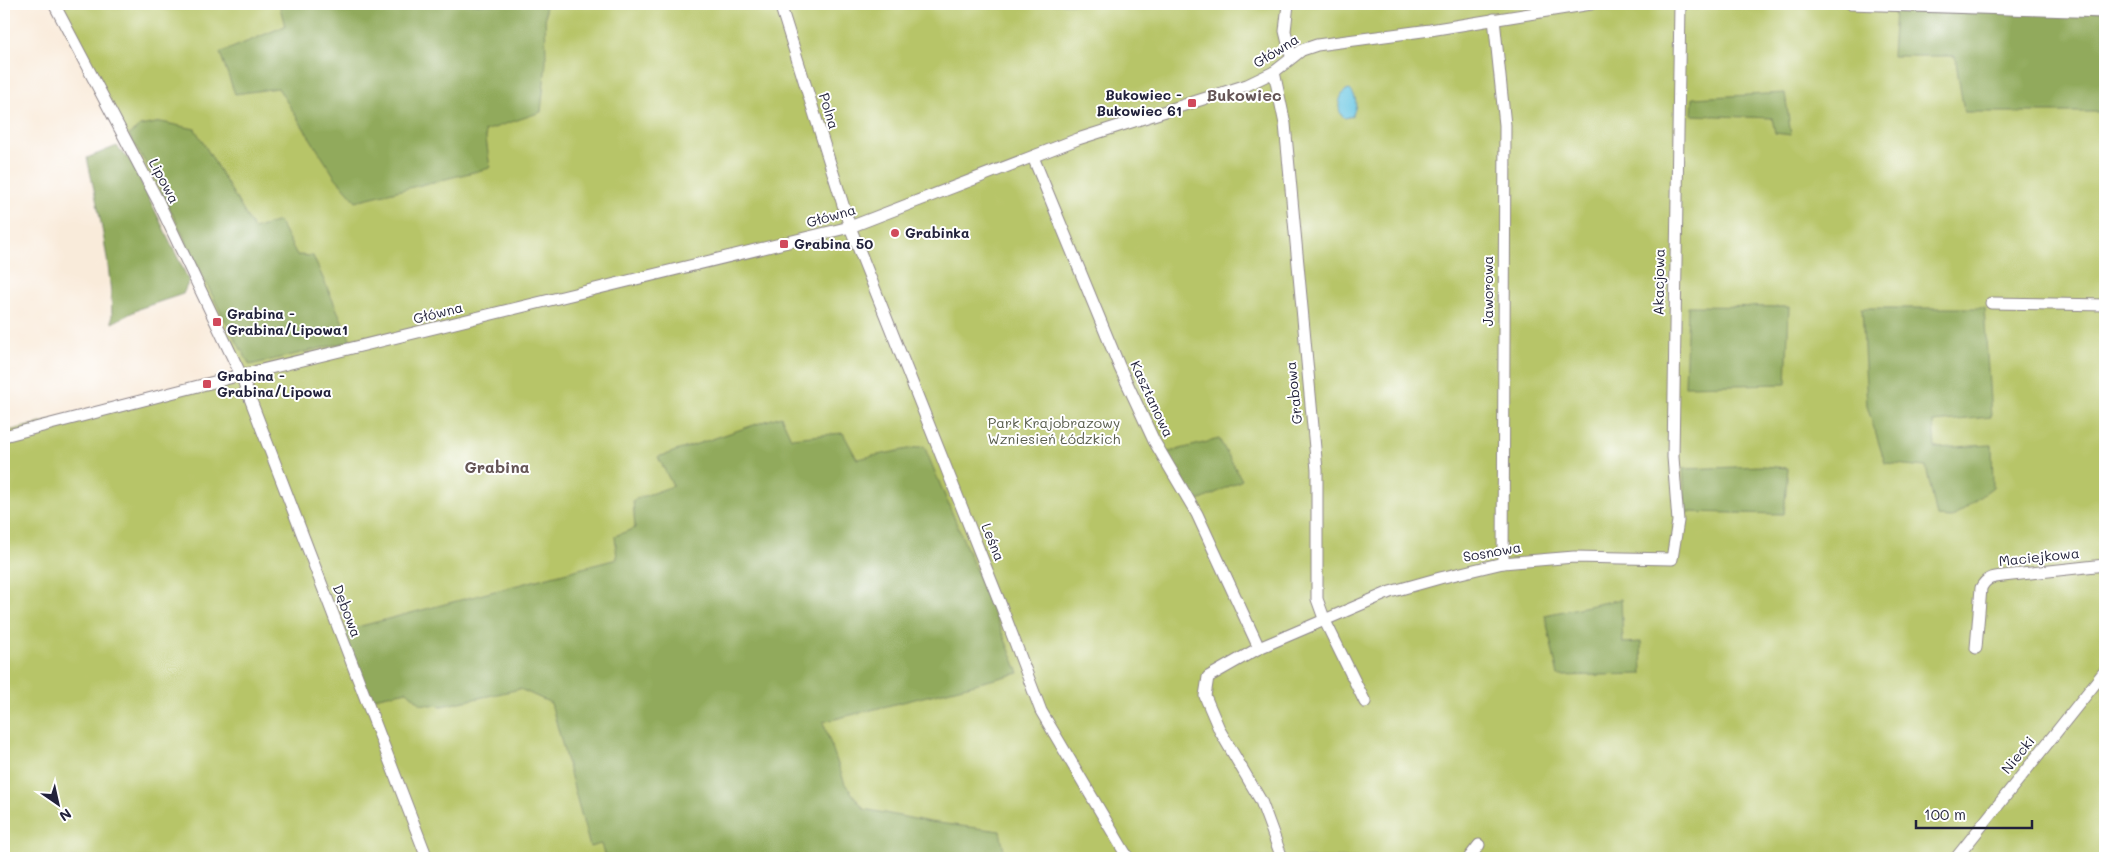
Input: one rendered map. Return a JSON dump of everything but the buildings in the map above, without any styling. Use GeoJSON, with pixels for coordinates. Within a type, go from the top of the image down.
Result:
{"type":"FeatureCollection","features":[{"type":"Feature","properties":{"kind":"street","name":"Lipowa"},"geometry":{"type":"LineString","coordinates":[[54,4],[112,118],[158,201],[241,375]]}},
{"type":"Feature","properties":{"kind":"street","name":"Polna"},"geometry":{"type":"LineString","coordinates":[[780,4],[850,227]]}},
{"type":"Feature","properties":{"kind":"street"},"geometry":{"type":"LineString","coordinates":[[1288,4],[1285,31],[1292,56]]}},
{"type":"Feature","properties":{"kind":"street","name":"Główna"},"geometry":{"type":"LineString","coordinates":[[4,436],[241,375],[850,227],[1078,139],[1247,85],[1274,72],[1292,56],[1317,45],[1591,4]]}},
{"type":"Feature","properties":{"kind":"street","name":"Akacjowa"},"geometry":{"type":"LineString","coordinates":[[1672,559],[1678,522],[1673,447],[1680,4]]}},
{"type":"Feature","properties":{"kind":"street"},"geometry":{"type":"LineString","coordinates":[[1849,4],[2105,12]]}},
{"type":"Feature","properties":{"kind":"street","name":"Jaworowa"},"geometry":{"type":"LineString","coordinates":[[1494,19],[1505,125],[1503,563]]}},
{"type":"Feature","properties":{"kind":"street","name":"Grabowa"},"geometry":{"type":"LineString","coordinates":[[1274,72],[1285,124],[1317,470],[1317,599],[1325,621],[1365,702]]}},
{"type":"Feature","properties":{"kind":"street","name":"Kasztanowa"},"geometry":{"type":"LineString","coordinates":[[1033,157],[1120,368],[1154,441],[1197,514],[1259,648]]}},
{"type":"Feature","properties":{"kind":"street","name":"Leśna"},"geometry":{"type":"LineString","coordinates":[[850,227],[999,599],[1041,711],[1128,858]]}},
{"type":"Feature","properties":{"kind":"street"},"geometry":{"type":"LineString","coordinates":[[1991,303],[2105,305]]}},
{"type":"Feature","properties":{"kind":"street","name":"Dębowa"},"geometry":{"type":"LineString","coordinates":[[241,375],[427,858]]}},
{"type":"Feature","properties":{"kind":"street","name":"Sosnowa"},"geometry":{"type":"LineString","coordinates":[[1325,621],[1390,592],[1503,563],[1574,557],[1672,559]]}},
{"type":"Feature","properties":{"kind":"street","name":"Maciejkowa"},"geometry":{"type":"LineString","coordinates":[[1976,648],[1981,588],[1984,582],[1997,576],[2105,565]]}},
{"type":"Feature","properties":{"kind":"street"},"geometry":{"type":"LineString","coordinates":[[1282,858],[1261,801],[1220,731],[1205,696],[1208,677],[1259,648],[1325,621]]}},
{"type":"Feature","properties":{"kind":"street","name":"Niecki"},"geometry":{"type":"LineString","coordinates":[[1956,858],[2105,671]]}},
{"type":"Feature","properties":{"kind":"street"},"geometry":{"type":"LineString","coordinates":[[1469,858],[1479,845]]}},
{"type":"Feature","properties":{"kind":"green space","name":"Park Krajobrazowy Wzniesień Łódzkich"},"geometry":{"type":"Polygon","coordinates":[[[54,4],[2105,4],[2105,858],[4,858],[4,432],[243,373],[54,4]]]}},
{"type":"Feature","properties":{"kind":"green space"},"geometry":{"type":"Polygon","coordinates":[[[279,4],[545,4],[546,62],[541,112],[485,131],[490,168],[356,201],[335,177],[278,88],[235,94],[220,53],[285,26],[279,4]]]}},
{"type":"Feature","properties":{"kind":"green space"},"geometry":{"type":"Polygon","coordinates":[[[1895,10],[2105,11],[2105,112],[1964,112],[1955,56],[1892,56],[1895,10]]]}},
{"type":"Feature","properties":{"kind":"green space"},"geometry":{"type":"Polygon","coordinates":[[[1785,93],[1791,135],[1775,133],[1772,118],[1692,115],[1693,98],[1785,93]]]}},
{"type":"Feature","properties":{"kind":"green space"},"geometry":{"type":"Polygon","coordinates":[[[161,122],[195,129],[254,229],[279,221],[297,255],[313,256],[351,341],[250,365],[219,308],[161,191],[129,135],[140,126],[161,122]]]}},
{"type":"Feature","properties":{"kind":"green space"},"geometry":{"type":"Polygon","coordinates":[[[117,146],[132,163],[189,281],[183,294],[141,308],[112,323],[107,260],[87,158],[117,146]]]}},
{"type":"Feature","properties":{"kind":"green space"},"geometry":{"type":"Polygon","coordinates":[[[1688,306],[1789,307],[1786,384],[1685,386],[1688,306]]]}},
{"type":"Feature","properties":{"kind":"green space"},"geometry":{"type":"Polygon","coordinates":[[[1862,308],[1984,308],[1991,417],[1933,422],[1935,448],[1992,445],[1993,487],[1952,518],[1937,517],[1926,467],[1885,463],[1867,406],[1862,308]]]}},
{"type":"Feature","properties":{"kind":"green space"},"geometry":{"type":"Polygon","coordinates":[[[781,416],[791,438],[843,433],[857,459],[924,446],[1019,673],[823,722],[845,784],[864,809],[930,822],[1000,831],[1005,856],[998,858],[799,858],[798,855],[781,858],[605,858],[601,844],[590,847],[551,703],[520,689],[442,706],[421,704],[407,691],[369,699],[342,631],[617,559],[615,536],[635,528],[633,500],[673,486],[658,457],[781,416]]]}},
{"type":"Feature","properties":{"kind":"green space"},"geometry":{"type":"Polygon","coordinates":[[[1219,439],[1242,480],[1197,502],[1165,453],[1219,439]]]}},
{"type":"Feature","properties":{"kind":"green space"},"geometry":{"type":"Polygon","coordinates":[[[1762,466],[1788,468],[1784,514],[1686,512],[1683,469],[1762,466]]]}},
{"type":"Feature","properties":{"kind":"green space"},"geometry":{"type":"Polygon","coordinates":[[[1621,599],[1623,643],[1641,642],[1642,674],[1558,676],[1545,615],[1621,599]]]}},
{"type":"Feature","properties":{"kind":"water"},"geometry":{"type":"Polygon","coordinates":[[[1350,90],[1354,96],[1356,106],[1352,116],[1345,118],[1339,109],[1340,101],[1345,91],[1350,90]]]}},
{"type":"Feature","properties":{"kind":"place","name":"Bukowiec - Bukowiec 61"},"geometry":{"type":"Point","coordinates":[1192,103]}},
{"type":"Feature","properties":{"kind":"place","name":"Grabinka"},"geometry":{"type":"Point","coordinates":[895,233]}},
{"type":"Feature","properties":{"kind":"place","name":"Grabina 50"},"geometry":{"type":"Point","coordinates":[784,244]}},
{"type":"Feature","properties":{"kind":"place","name":"Grabina - Grabina/Lipowa1"},"geometry":{"type":"Point","coordinates":[217,322]}},
{"type":"Feature","properties":{"kind":"place","name":"Grabina - Grabina/Lipowa"},"geometry":{"type":"Point","coordinates":[207,384]}},
{"type":"Feature","properties":{"kind":"district","name":"Bukowiec"},"geometry":{"type":"Point","coordinates":[1244,95]}},
{"type":"Feature","properties":{"kind":"district","name":"Grabina"},"geometry":{"type":"Point","coordinates":[497,467]}}]}
